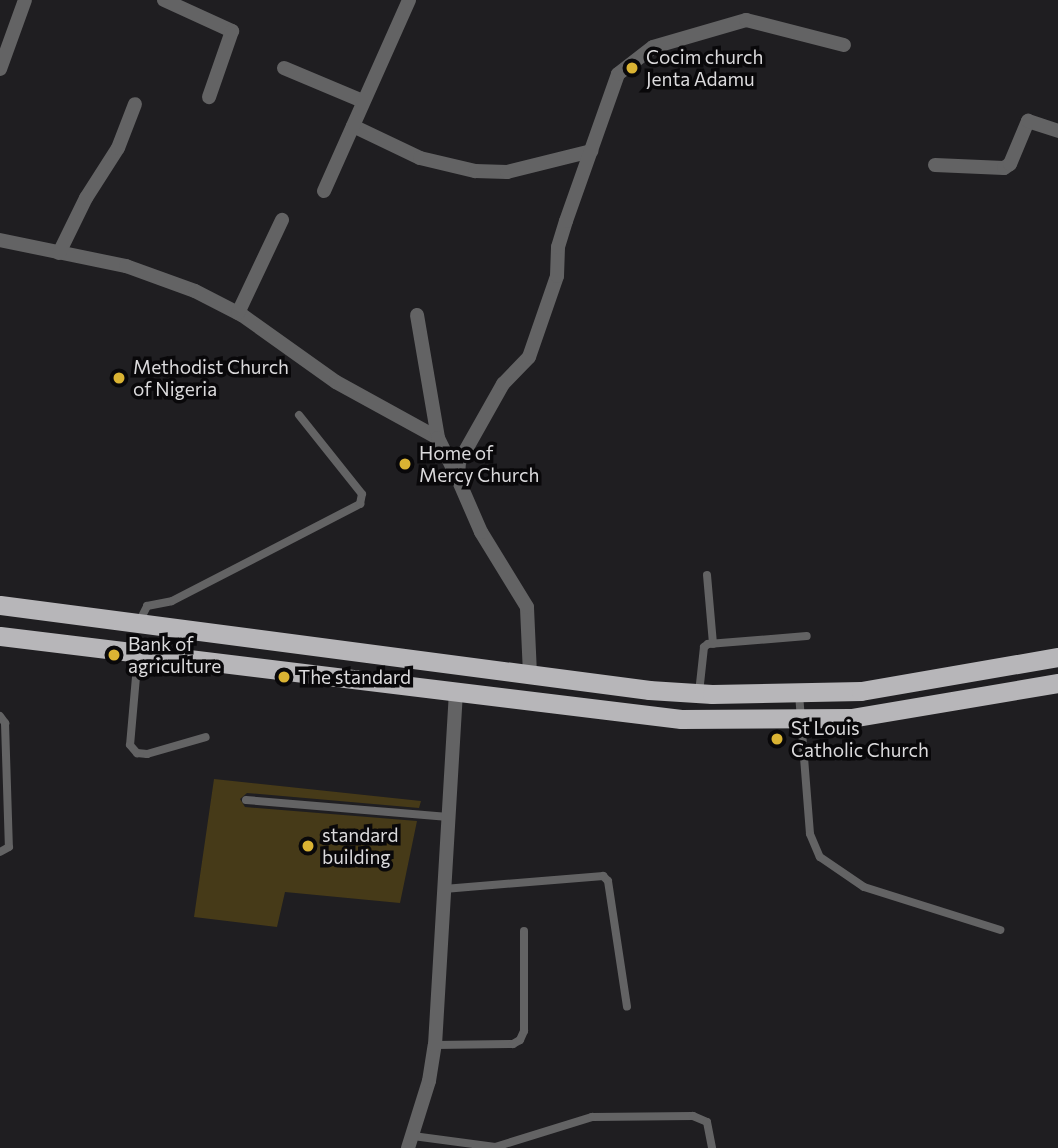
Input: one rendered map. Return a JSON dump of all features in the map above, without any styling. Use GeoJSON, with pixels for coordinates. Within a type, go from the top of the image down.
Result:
{"type":"FeatureCollection","features":[{"type":"Feature","properties":{"kind":"highway"},"geometry":{"type":"LineString","coordinates":[[0,605],[140,625],[699,693],[799,694],[904,686],[1058,657]]}},
{"type":"Feature","properties":{"kind":"highway"},"geometry":{"type":"LineString","coordinates":[[138,654],[140,625]]}},
{"type":"Feature","properties":{"kind":"highway"},"geometry":{"type":"LineString","coordinates":[[0,636],[681,719],[799,721],[902,711],[1058,683]]}},
{"type":"Feature","properties":{"kind":"street"},"geometry":{"type":"LineString","coordinates":[[0,69],[25,0]]}},
{"type":"Feature","properties":{"kind":"street"},"geometry":{"type":"LineString","coordinates":[[164,0],[232,31],[209,97]]}},
{"type":"Feature","properties":{"kind":"street"},"geometry":{"type":"LineString","coordinates":[[324,191],[353,125],[360,100],[409,0]]}},
{"type":"Feature","properties":{"kind":"street"},"geometry":{"type":"LineString","coordinates":[[458,479],[459,462],[503,384],[529,357],[557,276],[558,247],[618,74],[653,47],[746,20],[844,45]]}},
{"type":"Feature","properties":{"kind":"street"},"geometry":{"type":"LineString","coordinates":[[284,68],[360,100]]}},
{"type":"Feature","properties":{"kind":"street"},"geometry":{"type":"LineString","coordinates":[[59,253],[86,198],[118,148],[135,104]]}},
{"type":"Feature","properties":{"kind":"street"},"geometry":{"type":"LineString","coordinates":[[935,165],[1004,168],[1010,164],[1028,121],[1058,131]]}},
{"type":"Feature","properties":{"kind":"street"},"geometry":{"type":"LineString","coordinates":[[353,125],[419,159],[475,171],[507,172],[591,151]]}},
{"type":"Feature","properties":{"kind":"street"},"geometry":{"type":"LineString","coordinates":[[238,313],[282,220]]}},
{"type":"Feature","properties":{"kind":"street"},"geometry":{"type":"LineString","coordinates":[[0,240],[126,266],[195,290],[238,313],[336,382],[438,438]]}},
{"type":"Feature","properties":{"kind":"street"},"geometry":{"type":"LineString","coordinates":[[417,315],[438,438],[503,576],[527,607],[530,674]]}},
{"type":"Feature","properties":{"kind":"street"},"geometry":{"type":"LineString","coordinates":[[411,1142],[435,1045],[456,692]]}},
{"type":"Feature","properties":{"kind":"lane"},"geometry":{"type":"LineString","coordinates":[[140,625],[146,606],[172,601],[360,504],[362,494],[299,415]]}},
{"type":"Feature","properties":{"kind":"lane"},"geometry":{"type":"LineString","coordinates":[[707,575],[713,644]]}},
{"type":"Feature","properties":{"kind":"lane"},"geometry":{"type":"LineString","coordinates":[[699,693],[704,646],[807,636]]}},
{"type":"Feature","properties":{"kind":"lane"},"geometry":{"type":"LineString","coordinates":[[138,654],[130,746],[137,753],[147,754],[206,737]]}},
{"type":"Feature","properties":{"kind":"lane"},"geometry":{"type":"LineString","coordinates":[[799,694],[799,721],[810,834],[820,857],[864,887],[999,930]]}},
{"type":"Feature","properties":{"kind":"lane"},"geometry":{"type":"LineString","coordinates":[[0,716],[5,723],[9,846],[0,852]]}},
{"type":"Feature","properties":{"kind":"lane"},"geometry":{"type":"LineString","coordinates":[[246,800],[448,817]]}},
{"type":"Feature","properties":{"kind":"lane"},"geometry":{"type":"LineString","coordinates":[[444,888],[603,876],[608,881],[627,1007]]}},
{"type":"Feature","properties":{"kind":"lane"},"geometry":{"type":"LineString","coordinates":[[435,1045],[513,1044],[520,1040],[524,1031],[523,931]]}},
{"type":"Feature","properties":{"kind":"lane"},"geometry":{"type":"LineString","coordinates":[[411,1142],[495,1147],[592,1116],[693,1116],[707,1122],[712,1148]]}},
{"type":"Feature","properties":{"kind":"building","name":"standard building"},"geometry":{"type":"Polygon","coordinates":[[[214,779],[421,801],[419,808],[247,793],[240,799],[245,807],[417,821],[400,903],[285,892],[277,927],[194,917],[214,779]]]}},
{"type":"Feature","properties":{"kind":"place","name":"Cocim church Jenta Adamu"},"geometry":{"type":"Point","coordinates":[632,68]}},
{"type":"Feature","properties":{"kind":"place","name":"Methodist Church of Nigeria"},"geometry":{"type":"Point","coordinates":[119,378]}},
{"type":"Feature","properties":{"kind":"place","name":"Home of Mercy Church"},"geometry":{"type":"Point","coordinates":[405,464]}},
{"type":"Feature","properties":{"kind":"place","name":"Bank of agriculture"},"geometry":{"type":"Point","coordinates":[114,655]}},
{"type":"Feature","properties":{"kind":"place","name":"The standard"},"geometry":{"type":"Point","coordinates":[284,677]}},
{"type":"Feature","properties":{"kind":"place","name":"St Louis Catholic Church"},"geometry":{"type":"Point","coordinates":[777,739]}},
{"type":"Feature","properties":{"kind":"place","name":"standard building"},"geometry":{"type":"Point","coordinates":[308,846]}}]}
